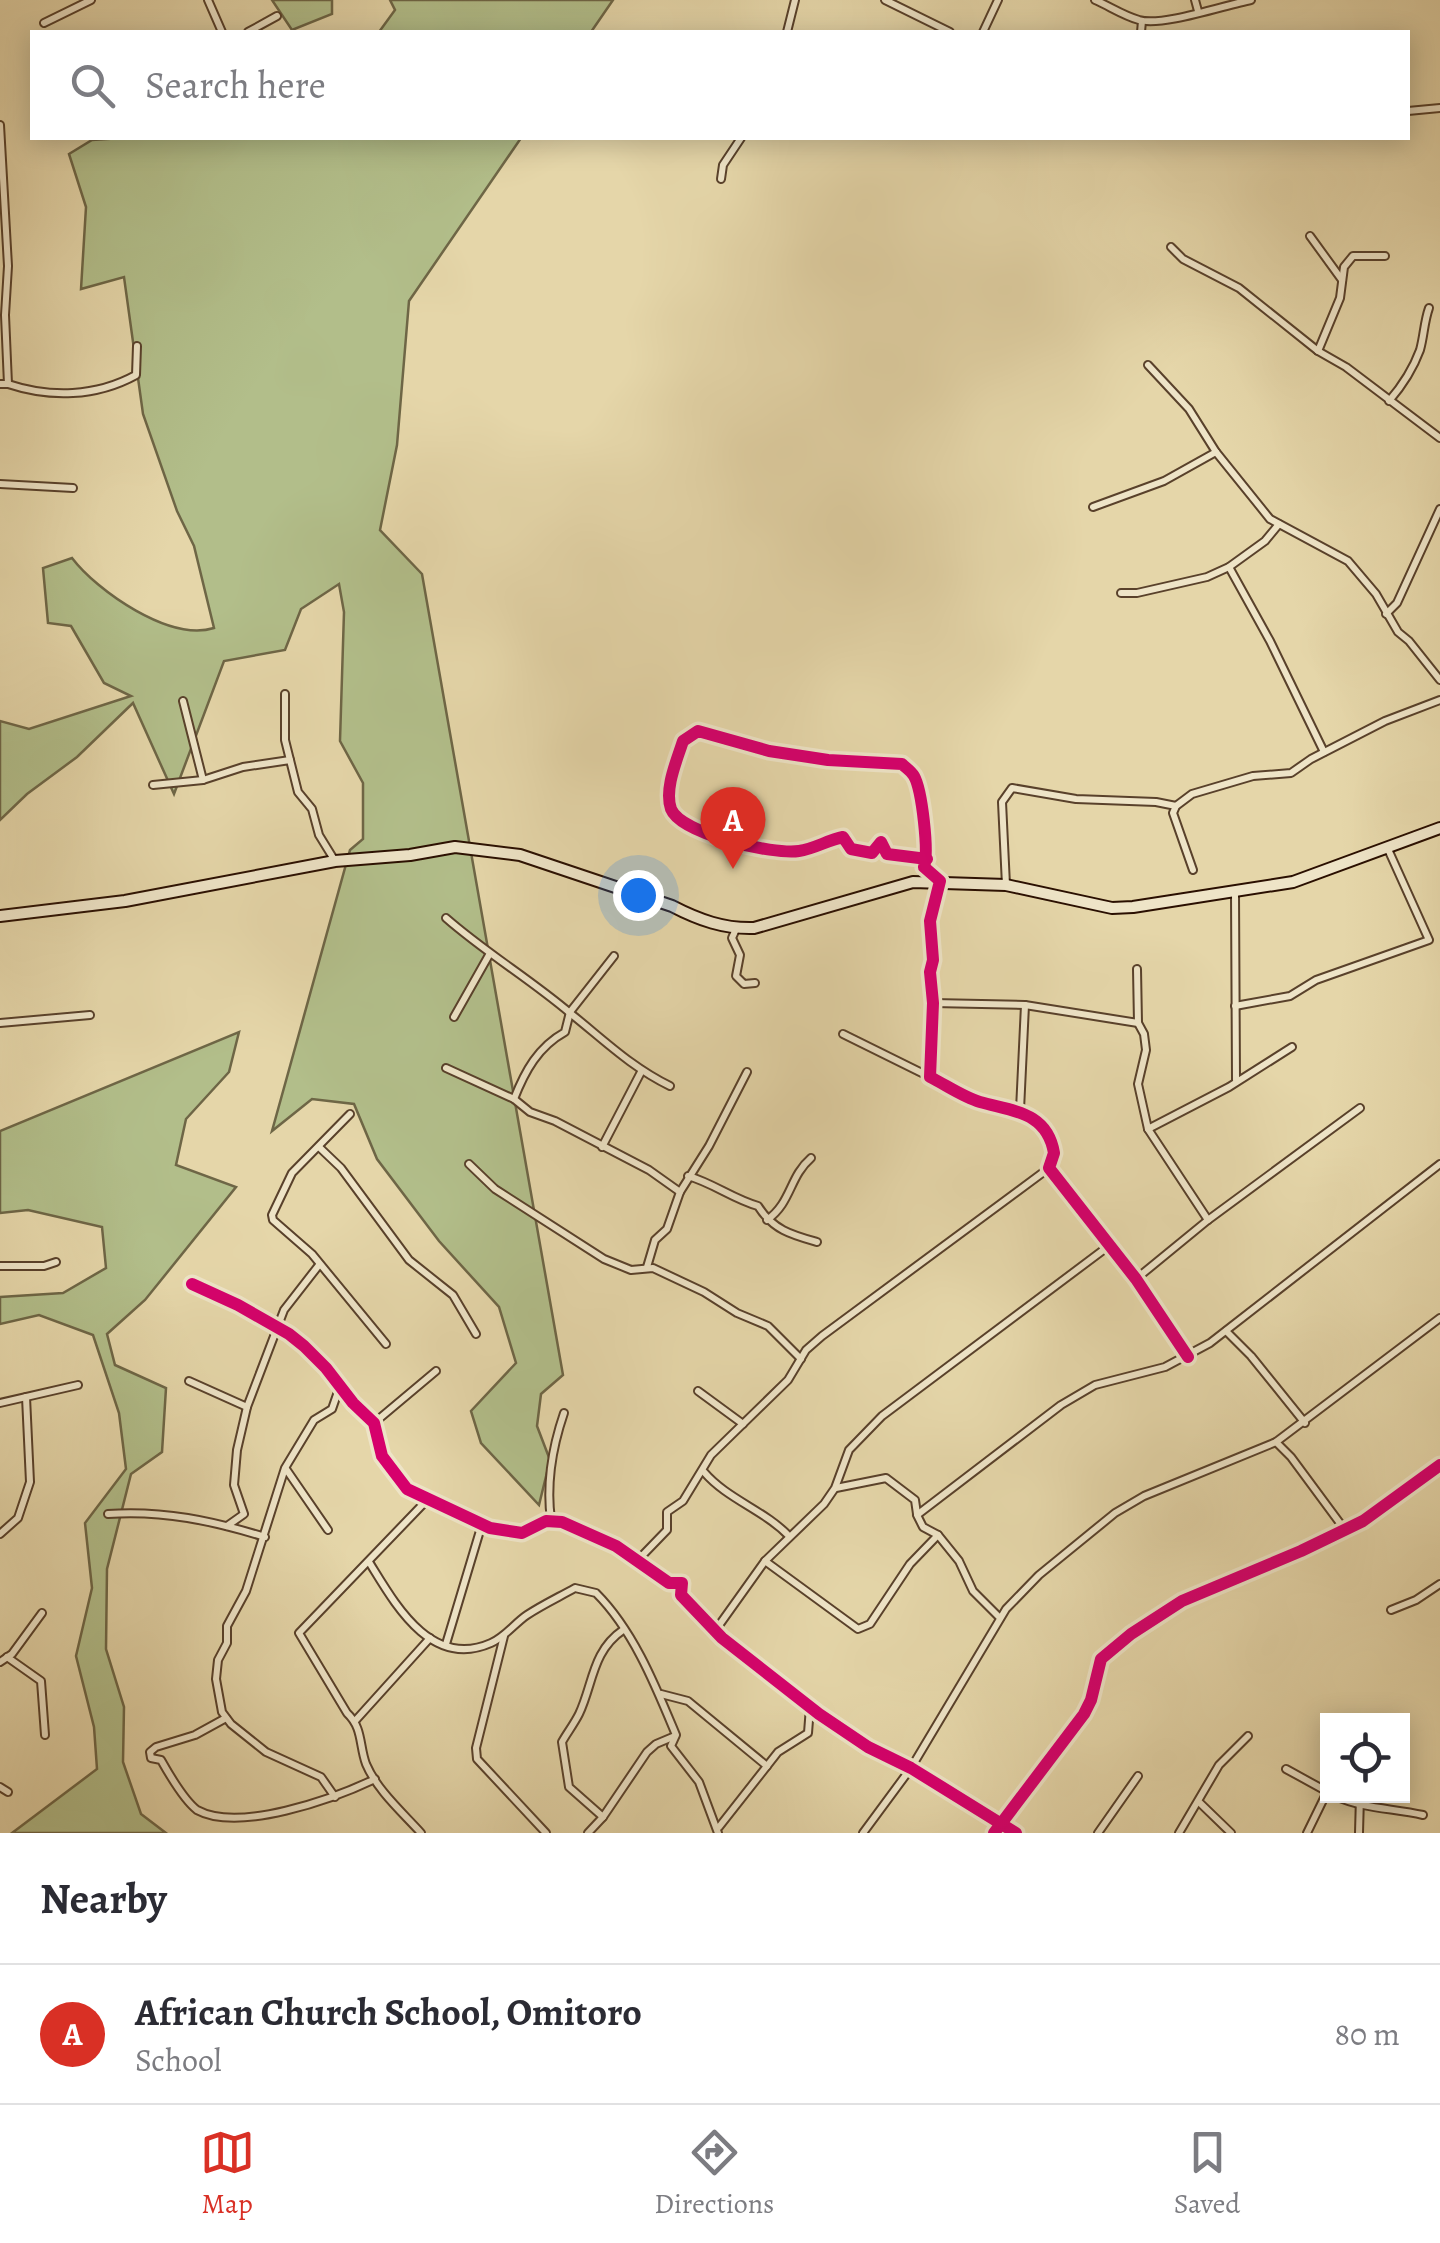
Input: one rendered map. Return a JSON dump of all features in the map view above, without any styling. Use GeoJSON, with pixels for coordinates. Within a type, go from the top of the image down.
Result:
{"type":"FeatureCollection","features":[{"type":"Feature","properties":{"kind":"main road"},"geometry":{"type":"LineString","coordinates":[[0,916],[125,901],[334,861],[455,847],[497,850],[736,929],[754,928],[902,885],[940,881],[1006,885],[1112,908],[1168,903],[1292,882],[1440,828]]}},
{"type":"Feature","properties":{"kind":"street"},"geometry":{"type":"LineString","coordinates":[[44,23],[90,0]]}},
{"type":"Feature","properties":{"kind":"street"},"geometry":{"type":"LineString","coordinates":[[208,0],[221,30]]}},
{"type":"Feature","properties":{"kind":"street"},"geometry":{"type":"LineString","coordinates":[[788,30],[796,0]]}},
{"type":"Feature","properties":{"kind":"street"},"geometry":{"type":"LineString","coordinates":[[884,0],[946,30]]}},
{"type":"Feature","properties":{"kind":"street"},"geometry":{"type":"LineString","coordinates":[[984,30],[998,0]]}},
{"type":"Feature","properties":{"kind":"street"},"geometry":{"type":"LineString","coordinates":[[1095,0],[1142,22],[1188,16],[1250,0]]}},
{"type":"Feature","properties":{"kind":"street"},"geometry":{"type":"LineString","coordinates":[[1195,0],[1198,11]]}},
{"type":"Feature","properties":{"kind":"street"},"geometry":{"type":"LineString","coordinates":[[252,30],[278,16]]}},
{"type":"Feature","properties":{"kind":"street"},"geometry":{"type":"LineString","coordinates":[[1141,30],[1142,22]]}},
{"type":"Feature","properties":{"kind":"street"},"geometry":{"type":"LineString","coordinates":[[1410,111],[1440,108]]}},
{"type":"Feature","properties":{"kind":"street"},"geometry":{"type":"LineString","coordinates":[[0,125],[4,384],[52,394],[115,386],[136,375],[137,346]]}},
{"type":"Feature","properties":{"kind":"street"},"geometry":{"type":"LineString","coordinates":[[721,178],[723,165],[739,140]]}},
{"type":"Feature","properties":{"kind":"street"},"geometry":{"type":"LineString","coordinates":[[1310,236],[1343,280]]}},
{"type":"Feature","properties":{"kind":"street"},"geometry":{"type":"LineString","coordinates":[[1171,247],[1183,259],[1239,288],[1318,351],[1440,438]]}},
{"type":"Feature","properties":{"kind":"street"},"geometry":{"type":"LineString","coordinates":[[1318,351],[1340,298],[1344,266],[1353,256],[1386,256]]}},
{"type":"Feature","properties":{"kind":"street"},"geometry":{"type":"LineString","coordinates":[[1390,401],[1406,381],[1421,346],[1429,308]]}},
{"type":"Feature","properties":{"kind":"street"},"geometry":{"type":"LineString","coordinates":[[1148,365],[1189,409],[1216,452],[1270,519],[1348,560],[1440,680]]}},
{"type":"Feature","properties":{"kind":"street"},"geometry":{"type":"LineString","coordinates":[[1093,508],[1164,481],[1216,452]]}},
{"type":"Feature","properties":{"kind":"street"},"geometry":{"type":"LineString","coordinates":[[0,484],[72,488]]}},
{"type":"Feature","properties":{"kind":"street"},"geometry":{"type":"LineString","coordinates":[[1386,614],[1396,603],[1440,509]]}},
{"type":"Feature","properties":{"kind":"street"},"geometry":{"type":"LineString","coordinates":[[1121,593],[1198,580],[1229,567],[1265,541],[1278,524]]}},
{"type":"Feature","properties":{"kind":"street"},"geometry":{"type":"LineString","coordinates":[[1229,567],[1324,752]]}},
{"type":"Feature","properties":{"kind":"street"},"geometry":{"type":"LineString","coordinates":[[285,694],[282,715],[298,792],[312,809],[319,835],[334,861]]}},
{"type":"Feature","properties":{"kind":"street"},"geometry":{"type":"LineString","coordinates":[[1193,870],[1174,813],[1176,806],[1192,794],[1262,774],[1291,773],[1324,752],[1437,698]]}},
{"type":"Feature","properties":{"kind":"street"},"geometry":{"type":"LineString","coordinates":[[183,701],[203,780]]}},
{"type":"Feature","properties":{"kind":"street"},"geometry":{"type":"LineString","coordinates":[[927,858],[888,854],[881,842],[872,853],[850,849],[843,837],[801,851],[752,848],[693,826],[677,817],[671,808],[673,777],[683,741],[698,731],[768,751],[828,760],[902,764],[914,776],[927,858],[924,867],[940,881],[930,921],[930,1077]]}},
{"type":"Feature","properties":{"kind":"street"},"geometry":{"type":"LineString","coordinates":[[153,785],[203,780],[290,760]]}},
{"type":"Feature","properties":{"kind":"street"},"geometry":{"type":"LineString","coordinates":[[1006,885],[1002,802],[1012,788],[1076,799],[1176,806]]}},
{"type":"Feature","properties":{"kind":"street"},"geometry":{"type":"LineString","coordinates":[[1234,1006],[1290,996],[1316,980],[1428,940],[1387,847]]}},
{"type":"Feature","properties":{"kind":"street"},"geometry":{"type":"LineString","coordinates":[[1235,893],[1236,1080]]}},
{"type":"Feature","properties":{"kind":"street"},"geometry":{"type":"LineString","coordinates":[[446,918],[570,1012],[641,1072],[670,1086]]}},
{"type":"Feature","properties":{"kind":"street"},"geometry":{"type":"LineString","coordinates":[[736,929],[732,938],[740,955],[736,976],[744,984],[755,983]]}},
{"type":"Feature","properties":{"kind":"street"},"geometry":{"type":"LineString","coordinates":[[454,1016],[490,955]]}},
{"type":"Feature","properties":{"kind":"street"},"geometry":{"type":"LineString","coordinates":[[514,1099],[531,1063],[548,1042],[565,1032],[570,1012],[614,956]]}},
{"type":"Feature","properties":{"kind":"street"},"geometry":{"type":"LineString","coordinates":[[1137,969],[1138,1023],[1146,1050],[1138,1084],[1148,1128],[1208,1220]]}},
{"type":"Feature","properties":{"kind":"street"},"geometry":{"type":"LineString","coordinates":[[933,1003],[1026,1005],[1138,1023]]}},
{"type":"Feature","properties":{"kind":"street"},"geometry":{"type":"LineString","coordinates":[[1020,1110],[1026,1005]]}},
{"type":"Feature","properties":{"kind":"street"},"geometry":{"type":"LineString","coordinates":[[0,1024],[90,1015]]}},
{"type":"Feature","properties":{"kind":"street"},"geometry":{"type":"LineString","coordinates":[[638,1560],[667,1530],[667,1512],[683,1501],[704,1472],[706,1462],[788,1380],[806,1350],[856,1308],[1049,1168],[1053,1143],[1020,1110],[979,1102],[843,1034]]}},
{"type":"Feature","properties":{"kind":"street"},"geometry":{"type":"LineString","coordinates":[[1148,1128],[1229,1087],[1292,1047]]}},
{"type":"Feature","properties":{"kind":"street"},"geometry":{"type":"LineString","coordinates":[[446,1068],[514,1099],[530,1112],[555,1120],[648,1170],[680,1192]]}},
{"type":"Feature","properties":{"kind":"street"},"geometry":{"type":"LineString","coordinates":[[602,1148],[641,1072]]}},
{"type":"Feature","properties":{"kind":"street"},"geometry":{"type":"LineString","coordinates":[[647,1267],[655,1240],[667,1229],[688,1176],[709,1146],[747,1072]]}},
{"type":"Feature","properties":{"kind":"street"},"geometry":{"type":"LineString","coordinates":[[1136,1279],[1208,1220],[1360,1108]]}},
{"type":"Feature","properties":{"kind":"street"},"geometry":{"type":"LineString","coordinates":[[350,1114],[292,1173],[272,1214],[386,1344]]}},
{"type":"Feature","properties":{"kind":"street"},"geometry":{"type":"LineString","coordinates":[[320,1147],[341,1168],[409,1260],[453,1295],[476,1334]]}},
{"type":"Feature","properties":{"kind":"street"},"geometry":{"type":"LineString","coordinates":[[766,1220],[782,1209],[803,1165],[812,1158]]}},
{"type":"Feature","properties":{"kind":"street"},"geometry":{"type":"LineString","coordinates":[[469,1164],[495,1189],[604,1259],[631,1270],[653,1268],[768,1326],[801,1359]]}},
{"type":"Feature","properties":{"kind":"street"},"geometry":{"type":"LineString","coordinates":[[917,1515],[1061,1404],[1095,1385],[1188,1357],[1440,1164]]}},
{"type":"Feature","properties":{"kind":"street"},"geometry":{"type":"LineString","coordinates":[[1049,1168],[1136,1279],[1188,1357]]}},
{"type":"Feature","properties":{"kind":"street"},"geometry":{"type":"LineString","coordinates":[[688,1176],[706,1180],[735,1199],[758,1206],[766,1220],[794,1238],[817,1242]]}},
{"type":"Feature","properties":{"kind":"street"},"geometry":{"type":"LineString","coordinates":[[715,1632],[764,1561],[834,1488],[849,1450],[882,1416],[1110,1245]]}},
{"type":"Feature","properties":{"kind":"street"},"geometry":{"type":"LineString","coordinates":[[0,1266],[44,1266],[56,1262]]}},
{"type":"Feature","properties":{"kind":"street"},"geometry":{"type":"LineString","coordinates":[[227,1526],[244,1514],[234,1485],[247,1407],[294,1295],[319,1265]]}},
{"type":"Feature","properties":{"kind":"street"},"geometry":{"type":"LineString","coordinates":[[192,1284],[278,1328],[304,1346],[374,1423],[382,1456],[410,1491],[417,1507]]}},
{"type":"Feature","properties":{"kind":"street"},"geometry":{"type":"LineString","coordinates":[[863,1833],[911,1768],[1000,1618],[1040,1576],[1115,1513],[1178,1480],[1276,1442],[1440,1318]]}},
{"type":"Feature","properties":{"kind":"street"},"geometry":{"type":"LineString","coordinates":[[1226,1331],[1305,1423]]}},
{"type":"Feature","properties":{"kind":"street"},"geometry":{"type":"LineString","coordinates":[[374,1423],[436,1371]]}},
{"type":"Feature","properties":{"kind":"street"},"geometry":{"type":"LineString","coordinates":[[189,1381],[247,1407]]}},
{"type":"Feature","properties":{"kind":"street"},"geometry":{"type":"LineString","coordinates":[[335,1797],[321,1777],[266,1752],[226,1718],[217,1694],[218,1660],[227,1643],[227,1626],[246,1591],[285,1468],[314,1420],[332,1409],[340,1385]]}},
{"type":"Feature","properties":{"kind":"street"},"geometry":{"type":"LineString","coordinates":[[0,1403],[78,1386]]}},
{"type":"Feature","properties":{"kind":"street"},"geometry":{"type":"LineString","coordinates":[[698,1391],[743,1424]]}},
{"type":"Feature","properties":{"kind":"street"},"geometry":{"type":"LineString","coordinates":[[0,1534],[18,1518],[28,1496],[26,1397]]}},
{"type":"Feature","properties":{"kind":"street"},"geometry":{"type":"LineString","coordinates":[[551,1520],[548,1500],[552,1458],[564,1413]]}},
{"type":"Feature","properties":{"kind":"street"},"geometry":{"type":"LineString","coordinates":[[1276,1442],[1345,1530]]}},
{"type":"Feature","properties":{"kind":"street"},"geometry":{"type":"LineString","coordinates":[[994,1833],[1084,1714],[1092,1700],[1102,1659],[1131,1634],[1182,1601],[1345,1530],[1440,1464]]}},
{"type":"Feature","properties":{"kind":"street"},"geometry":{"type":"LineString","coordinates":[[285,1468],[328,1530]]}},
{"type":"Feature","properties":{"kind":"street"},"geometry":{"type":"LineString","coordinates":[[704,1472],[722,1489],[767,1516],[788,1536]]}},
{"type":"Feature","properties":{"kind":"street"},"geometry":{"type":"LineString","coordinates":[[840,1474],[849,1486]]}},
{"type":"Feature","properties":{"kind":"street"},"geometry":{"type":"LineString","coordinates":[[834,1488],[880,1478],[893,1480],[915,1500],[924,1528],[938,1535],[959,1561],[973,1591],[1000,1618]]}},
{"type":"Feature","properties":{"kind":"street"},"geometry":{"type":"LineString","coordinates":[[410,1491],[482,1524],[522,1533],[551,1520],[616,1546],[669,1584],[682,1583],[681,1595],[715,1632],[810,1706],[868,1747],[911,1768],[1016,1833]]}},
{"type":"Feature","properties":{"kind":"street"},"geometry":{"type":"LineString","coordinates":[[421,1833],[375,1780],[365,1762],[355,1721],[346,1713],[299,1633],[427,1500]]}},
{"type":"Feature","properties":{"kind":"street"},"geometry":{"type":"LineString","coordinates":[[108,1514],[181,1515],[265,1537]]}},
{"type":"Feature","properties":{"kind":"street"},"geometry":{"type":"LineString","coordinates":[[446,1644],[482,1524]]}},
{"type":"Feature","properties":{"kind":"street"},"geometry":{"type":"LineString","coordinates":[[764,1561],[858,1629],[870,1624],[910,1564],[938,1535]]}},
{"type":"Feature","properties":{"kind":"street"},"geometry":{"type":"LineString","coordinates":[[369,1562],[407,1622],[446,1644],[490,1644],[526,1616],[574,1588],[596,1593],[624,1630],[660,1694],[676,1735],[671,1746],[698,1782],[718,1831]]}},
{"type":"Feature","properties":{"kind":"street"},"geometry":{"type":"LineString","coordinates":[[1391,1610],[1440,1584]]}},
{"type":"Feature","properties":{"kind":"street"},"geometry":{"type":"LineString","coordinates":[[42,1613],[4,1660],[41,1682],[45,1736]]}},
{"type":"Feature","properties":{"kind":"street"},"geometry":{"type":"LineString","coordinates":[[603,1817],[569,1787],[562,1742],[581,1711],[586,1689],[605,1648],[624,1630]]}},
{"type":"Feature","properties":{"kind":"street"},"geometry":{"type":"LineString","coordinates":[[505,1634],[476,1748],[477,1759],[546,1833]]}},
{"type":"Feature","properties":{"kind":"street"},"geometry":{"type":"LineString","coordinates":[[355,1721],[430,1638]]}},
{"type":"Feature","properties":{"kind":"street"},"geometry":{"type":"LineString","coordinates":[[660,1694],[688,1701],[767,1766]]}},
{"type":"Feature","properties":{"kind":"street"},"geometry":{"type":"LineString","coordinates":[[718,1831],[778,1752],[808,1733],[810,1706]]}},
{"type":"Feature","properties":{"kind":"street"},"geometry":{"type":"LineString","coordinates":[[226,1718],[150,1752],[151,1758],[161,1760],[195,1809],[225,1823],[335,1797],[375,1780]]}},
{"type":"Feature","properties":{"kind":"street"},"geometry":{"type":"LineString","coordinates":[[588,1833],[646,1752],[676,1735]]}},
{"type":"Feature","properties":{"kind":"street"},"geometry":{"type":"LineString","coordinates":[[1179,1833],[1219,1765],[1248,1736]]}},
{"type":"Feature","properties":{"kind":"street"},"geometry":{"type":"LineString","coordinates":[[1286,1770],[1320,1788]]}},
{"type":"Feature","properties":{"kind":"street"},"geometry":{"type":"LineString","coordinates":[[1098,1833],[1138,1776]]}},
{"type":"Feature","properties":{"kind":"street"},"geometry":{"type":"LineString","coordinates":[[0,1787],[8,1792]]}},
{"type":"Feature","properties":{"kind":"street"},"geometry":{"type":"LineString","coordinates":[[1200,1802],[1231,1833]]}},
{"type":"Feature","properties":{"kind":"street"},"geometry":{"type":"LineString","coordinates":[[1308,1833],[1322,1803]]}},
{"type":"Feature","properties":{"kind":"street"},"geometry":{"type":"LineString","coordinates":[[1351,1803],[1423,1814]]}},
{"type":"Feature","properties":{"kind":"street"},"geometry":{"type":"LineString","coordinates":[[1359,1833],[1360,1803]]}},
{"type":"Feature","properties":{"kind":"street"},"geometry":{"type":"LineString","coordinates":[[528,1833],[538,1823]]}},
{"type":"Feature","properties":{"kind":"green space"},"geometry":{"type":"Polygon","coordinates":[[[272,0],[332,0],[332,14],[292,30],[272,0]]]}},
{"type":"Feature","properties":{"kind":"green space"},"geometry":{"type":"Polygon","coordinates":[[[390,0],[613,0],[592,30],[380,30],[395,10],[390,0]]]}},
{"type":"Feature","properties":{"kind":"green space"},"geometry":{"type":"Polygon","coordinates":[[[92,140],[520,140],[409,301],[397,445],[380,530],[422,574],[563,1375],[541,1394],[537,1426],[550,1460],[539,1505],[481,1443],[471,1411],[516,1363],[499,1307],[439,1241],[377,1159],[354,1104],[312,1099],[272,1131],[350,850],[363,839],[363,783],[340,741],[344,612],[339,584],[301,609],[285,650],[224,661],[174,794],[133,703],[77,757],[27,794],[0,820],[0,721],[29,729],[131,696],[104,683],[71,626],[48,623],[43,568],[72,558],[116,598],[156,621],[177,628],[214,628],[194,546],[177,511],[143,414],[124,277],[81,289],[86,207],[69,154],[92,140]]]}},
{"type":"Feature","properties":{"kind":"green space"},"geometry":{"type":"Polygon","coordinates":[[[239,1032],[229,1072],[186,1119],[176,1165],[236,1187],[145,1300],[107,1334],[115,1365],[166,1388],[162,1452],[131,1474],[107,1569],[106,1649],[124,1707],[123,1762],[141,1814],[166,1833],[12,1833],[97,1769],[94,1727],[76,1656],[92,1588],[85,1523],[126,1469],[119,1413],[93,1335],[39,1315],[0,1324],[0,1297],[63,1293],[106,1268],[102,1227],[28,1210],[0,1213],[0,1131],[239,1032]]]}},
{"type":"Feature","properties":{"kind":"cycle path"},"geometry":{"type":"LineString","coordinates":[[927,859],[887,854],[881,842],[872,853],[851,849],[843,837],[799,851],[769,850],[692,827],[678,818],[669,801],[683,741],[698,731],[769,751],[828,760],[902,764],[913,774],[924,821],[926,848],[925,859],[924,867],[940,881],[930,921],[930,1077],[974,1100],[1026,1115],[1044,1129],[1054,1153],[1049,1168],[1136,1279],[1188,1357]]}},
{"type":"Feature","properties":{"kind":"cycle path"},"geometry":{"type":"LineString","coordinates":[[192,1284],[238,1305],[304,1346],[374,1423],[382,1456],[407,1489],[490,1528],[522,1533],[546,1521],[562,1522],[616,1546],[669,1583],[682,1583],[681,1595],[722,1638],[819,1714],[1016,1833]]}},
{"type":"Feature","properties":{"kind":"cycle path"},"geometry":{"type":"LineString","coordinates":[[994,1833],[1084,1714],[1101,1659],[1131,1634],[1182,1601],[1363,1521],[1440,1465]]}},
{"type":"Feature","properties":{"kind":"place","name":"African Church School, Omitoro"},"geometry":{"type":"Point","coordinates":[733,869]}}]}
